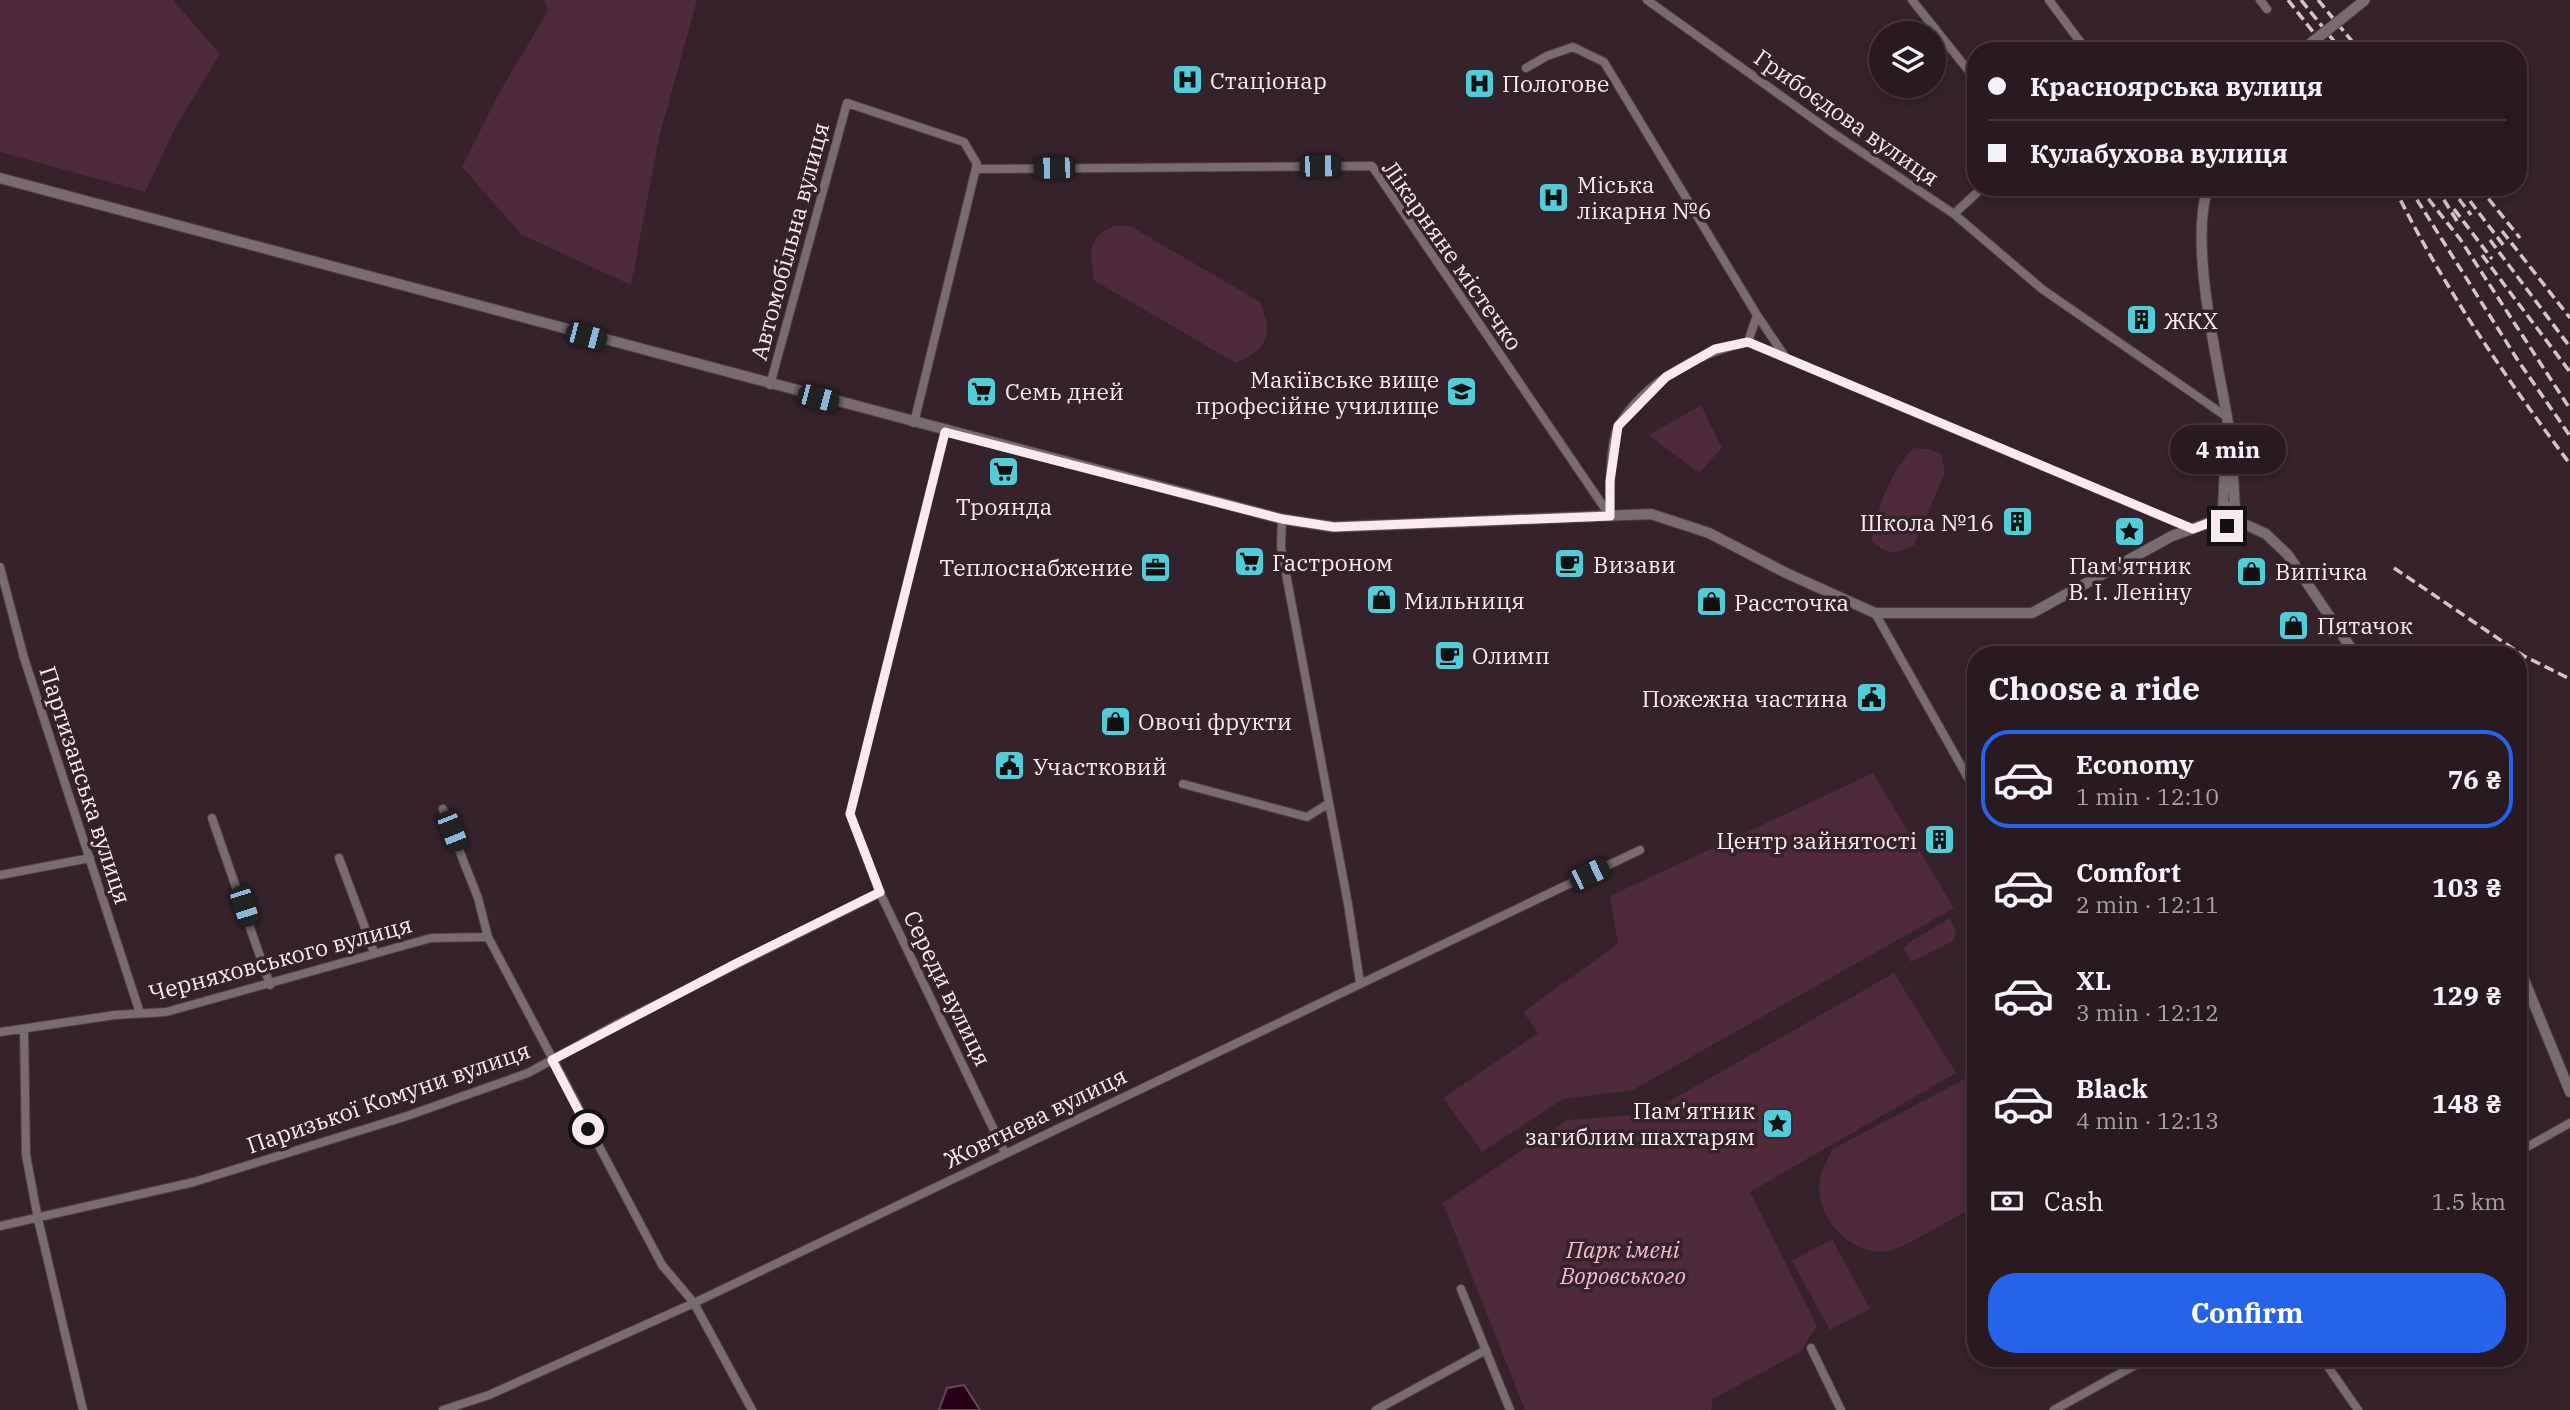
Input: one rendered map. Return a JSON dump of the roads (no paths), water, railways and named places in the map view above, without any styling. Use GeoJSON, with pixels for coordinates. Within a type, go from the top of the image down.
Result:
{"type":"FeatureCollection","features":[{"type":"Feature","properties":{"kind":"street","name":"Грибоєдова вулиця"},"geometry":{"type":"LineString","coordinates":[[1647,0],[1954,214],[2042,289],[2227,417]]}},
{"type":"Feature","properties":{"kind":"street"},"geometry":{"type":"LineString","coordinates":[[1912,0],[1967,69]]}},
{"type":"Feature","properties":{"kind":"street"},"geometry":{"type":"LineString","coordinates":[[2049,0],[2080,42]]}},
{"type":"Feature","properties":{"kind":"street"},"geometry":{"type":"LineString","coordinates":[[2260,0],[2267,9]]}},
{"type":"Feature","properties":{"kind":"street"},"geometry":{"type":"LineString","coordinates":[[2312,42],[2365,0]]}},
{"type":"Feature","properties":{"kind":"street"},"geometry":{"type":"LineString","coordinates":[[1526,68],[1547,56],[1573,47],[1604,62],[1757,315],[1786,358]]}},
{"type":"Feature","properties":{"kind":"street","name":"Автомобільна вулиця"},"geometry":{"type":"LineString","coordinates":[[770,385],[847,103],[964,142],[977,164],[976,169]]}},
{"type":"Feature","properties":{"kind":"street","name":"Лікарняне містечко"},"geometry":{"type":"LineString","coordinates":[[976,169],[1372,166],[1610,516]]}},
{"type":"Feature","properties":{"kind":"street"},"geometry":{"type":"LineString","coordinates":[[914,423],[976,169]]}},
{"type":"Feature","properties":{"kind":"street"},"geometry":{"type":"LineString","coordinates":[[0,178],[945,432],[1282,519],[1334,527],[1651,514],[1709,533],[1786,573],[1875,613],[2032,613],[2172,536],[2235,509]]}},
{"type":"Feature","properties":{"kind":"street"},"geometry":{"type":"LineString","coordinates":[[1954,214],[1973,196]]}},
{"type":"Feature","properties":{"kind":"street"},"geometry":{"type":"LineString","coordinates":[[2207,196],[2202,230],[2207,289],[2227,417],[2238,521]]}},
{"type":"Feature","properties":{"kind":"street"},"geometry":{"type":"LineString","coordinates":[[1748,342],[1757,315]]}},
{"type":"Feature","properties":{"kind":"street"},"geometry":{"type":"LineString","coordinates":[[1610,516],[1610,481],[1618,426],[1666,377],[1715,349],[1748,342],[2193,529]]}},
{"type":"Feature","properties":{"kind":"street"},"geometry":{"type":"LineString","coordinates":[[2227,417],[2221,514],[2227,526],[2238,521],[2266,534],[2288,555],[2350,646]]}},
{"type":"Feature","properties":{"kind":"street","name":"Середи вулиця"},"geometry":{"type":"LineString","coordinates":[[945,432],[850,814],[880,892],[1005,1153]]}},
{"type":"Feature","properties":{"kind":"street"},"geometry":{"type":"LineString","coordinates":[[1282,519],[1281,547],[1360,983]]}},
{"type":"Feature","properties":{"kind":"street","name":"Партизанська вулиця"},"geometry":{"type":"LineString","coordinates":[[0,567],[24,658],[140,1013]]}},
{"type":"Feature","properties":{"kind":"street"},"geometry":{"type":"LineString","coordinates":[[1875,613],[1967,776]]}},
{"type":"Feature","properties":{"kind":"street"},"geometry":{"type":"LineString","coordinates":[[1182,784],[1307,817],[1329,803]]}},
{"type":"Feature","properties":{"kind":"street"},"geometry":{"type":"LineString","coordinates":[[443,809],[478,898],[488,937],[662,1265],[694,1303],[752,1410]]}},
{"type":"Feature","properties":{"kind":"street"},"geometry":{"type":"LineString","coordinates":[[212,818],[270,985]]}},
{"type":"Feature","properties":{"kind":"street","name":"Жовтнева вулиця"},"geometry":{"type":"LineString","coordinates":[[443,1410],[489,1395],[694,1303],[1640,850]]}},
{"type":"Feature","properties":{"kind":"street"},"geometry":{"type":"LineString","coordinates":[[0,875],[90,858]]}},
{"type":"Feature","properties":{"kind":"street"},"geometry":{"type":"LineString","coordinates":[[340,858],[374,952]]}},
{"type":"Feature","properties":{"kind":"street","name":"Паризької Комуни вулиця"},"geometry":{"type":"LineString","coordinates":[[0,1226],[194,1182],[407,1116],[528,1073],[631,1017],[880,892]]}},
{"type":"Feature","properties":{"kind":"street","name":"Черняховського вулиця"},"geometry":{"type":"LineString","coordinates":[[0,1032],[140,1013],[166,1012],[431,938],[488,937]]}},
{"type":"Feature","properties":{"kind":"street"},"geometry":{"type":"LineString","coordinates":[[2527,987],[2570,1092]]}},
{"type":"Feature","properties":{"kind":"street"},"geometry":{"type":"LineString","coordinates":[[24,1029],[26,1155],[37,1219],[83,1410]]}},
{"type":"Feature","properties":{"kind":"street"},"geometry":{"type":"LineString","coordinates":[[2527,1147],[2570,1123]]}},
{"type":"Feature","properties":{"kind":"street"},"geometry":{"type":"LineString","coordinates":[[1461,1289],[1510,1410]]}},
{"type":"Feature","properties":{"kind":"street"},"geometry":{"type":"LineString","coordinates":[[1811,1348],[1841,1410]]}},
{"type":"Feature","properties":{"kind":"street"},"geometry":{"type":"LineString","coordinates":[[1376,1410],[1486,1350]]}},
{"type":"Feature","properties":{"kind":"street"},"geometry":{"type":"LineString","coordinates":[[2054,1410],[2132,1367]]}},
{"type":"Feature","properties":{"kind":"street"},"geometry":{"type":"LineString","coordinates":[[2328,1367],[2358,1410]]}},
{"type":"Feature","properties":{"kind":"railway"},"geometry":{"type":"LineString","coordinates":[[2288,0],[2321,42]]}},
{"type":"Feature","properties":{"kind":"railway"},"geometry":{"type":"LineString","coordinates":[[2301,0],[2335,42]]}},
{"type":"Feature","properties":{"kind":"railway"},"geometry":{"type":"LineString","coordinates":[[2318,0],[2353,42]]}},
{"type":"Feature","properties":{"kind":"railway"},"geometry":{"type":"LineString","coordinates":[[2399,196],[2476,330],[2570,464]]}},
{"type":"Feature","properties":{"kind":"railway"},"geometry":{"type":"LineString","coordinates":[[2415,196],[2517,359],[2570,436]]}},
{"type":"Feature","properties":{"kind":"railway"},"geometry":{"type":"LineString","coordinates":[[2426,196],[2460,239],[2570,409]]}},
{"type":"Feature","properties":{"kind":"railway"},"geometry":{"type":"LineString","coordinates":[[2442,196],[2457,221]]}},
{"type":"Feature","properties":{"kind":"railway"},"geometry":{"type":"LineString","coordinates":[[2457,196],[2471,215]]}},
{"type":"Feature","properties":{"kind":"railway"},"geometry":{"type":"LineString","coordinates":[[2486,196],[2520,238]]}},
{"type":"Feature","properties":{"kind":"railway"},"geometry":{"type":"LineString","coordinates":[[2470,201],[2504,246]]}},
{"type":"Feature","properties":{"kind":"railway"},"geometry":{"type":"LineString","coordinates":[[2454,209],[2492,259]]}},
{"type":"Feature","properties":{"kind":"railway"},"geometry":{"type":"LineString","coordinates":[[2502,231],[2570,318]]}},
{"type":"Feature","properties":{"kind":"railway"},"geometry":{"type":"LineString","coordinates":[[2490,240],[2570,347]]}},
{"type":"Feature","properties":{"kind":"railway"},"geometry":{"type":"LineString","coordinates":[[2482,255],[2570,372]]}},
{"type":"Feature","properties":{"kind":"railway"},"geometry":{"type":"LineString","coordinates":[[2394,568],[2509,646]]}},
{"type":"Feature","properties":{"kind":"railway"},"geometry":{"type":"LineString","coordinates":[[2527,658],[2570,679]]}},
{"type":"Feature","properties":{"kind":"place","name":"Стаціонар"},"geometry":{"type":"Point","coordinates":[1187,80]}},
{"type":"Feature","properties":{"kind":"place","name":"Пологове"},"geometry":{"type":"Point","coordinates":[1479,83]}},
{"type":"Feature","properties":{"kind":"place","name":"Міська лікарня №6"},"geometry":{"type":"Point","coordinates":[1554,197]}},
{"type":"Feature","properties":{"kind":"place","name":"ЖКХ"},"geometry":{"type":"Point","coordinates":[2141,320]}},
{"type":"Feature","properties":{"kind":"place","name":"Семь дней"},"geometry":{"type":"Point","coordinates":[982,391]}},
{"type":"Feature","properties":{"kind":"place","name":"Макіївське вище професійне училище"},"geometry":{"type":"Point","coordinates":[1462,392]}},
{"type":"Feature","properties":{"kind":"place","name":"Троянда"},"geometry":{"type":"Point","coordinates":[1004,472]}},
{"type":"Feature","properties":{"kind":"place","name":"Школа №16"},"geometry":{"type":"Point","coordinates":[2017,522]}},
{"type":"Feature","properties":{"kind":"place","name":"Пам'ятник В. І. Леніну"},"geometry":{"type":"Point","coordinates":[2130,531]}},
{"type":"Feature","properties":{"kind":"place","name":"Гастроном"},"geometry":{"type":"Point","coordinates":[1249,562]}},
{"type":"Feature","properties":{"kind":"place","name":"Визави"},"geometry":{"type":"Point","coordinates":[1570,564]}},
{"type":"Feature","properties":{"kind":"place","name":"Теплоснабжение"},"geometry":{"type":"Point","coordinates":[1156,567]}},
{"type":"Feature","properties":{"kind":"place","name":"Випічка"},"geometry":{"type":"Point","coordinates":[2252,571]}},
{"type":"Feature","properties":{"kind":"place","name":"Мильниця"},"geometry":{"type":"Point","coordinates":[1381,600]}},
{"type":"Feature","properties":{"kind":"place","name":"Рассточка"},"geometry":{"type":"Point","coordinates":[1711,602]}},
{"type":"Feature","properties":{"kind":"place","name":"Пятачок"},"geometry":{"type":"Point","coordinates":[2294,625]}},
{"type":"Feature","properties":{"kind":"place","name":"Олимп"},"geometry":{"type":"Point","coordinates":[1449,655]}},
{"type":"Feature","properties":{"kind":"place","name":"Пожежна частина"},"geometry":{"type":"Point","coordinates":[1871,698]}},
{"type":"Feature","properties":{"kind":"place","name":"Овочі фрукти"},"geometry":{"type":"Point","coordinates":[1115,721]}},
{"type":"Feature","properties":{"kind":"place","name":"Участковий"},"geometry":{"type":"Point","coordinates":[1010,766]}},
{"type":"Feature","properties":{"kind":"place","name":"Центр зайнятості"},"geometry":{"type":"Point","coordinates":[1940,840]}},
{"type":"Feature","properties":{"kind":"place","name":"Пам'ятник загиблим шахтарям"},"geometry":{"type":"Point","coordinates":[1778,1123]}},
{"type":"Feature","properties":{"kind":"park label","name":"Парк імені Воровського"},"geometry":{"type":"Point","coordinates":[1623,1262]}}]}
